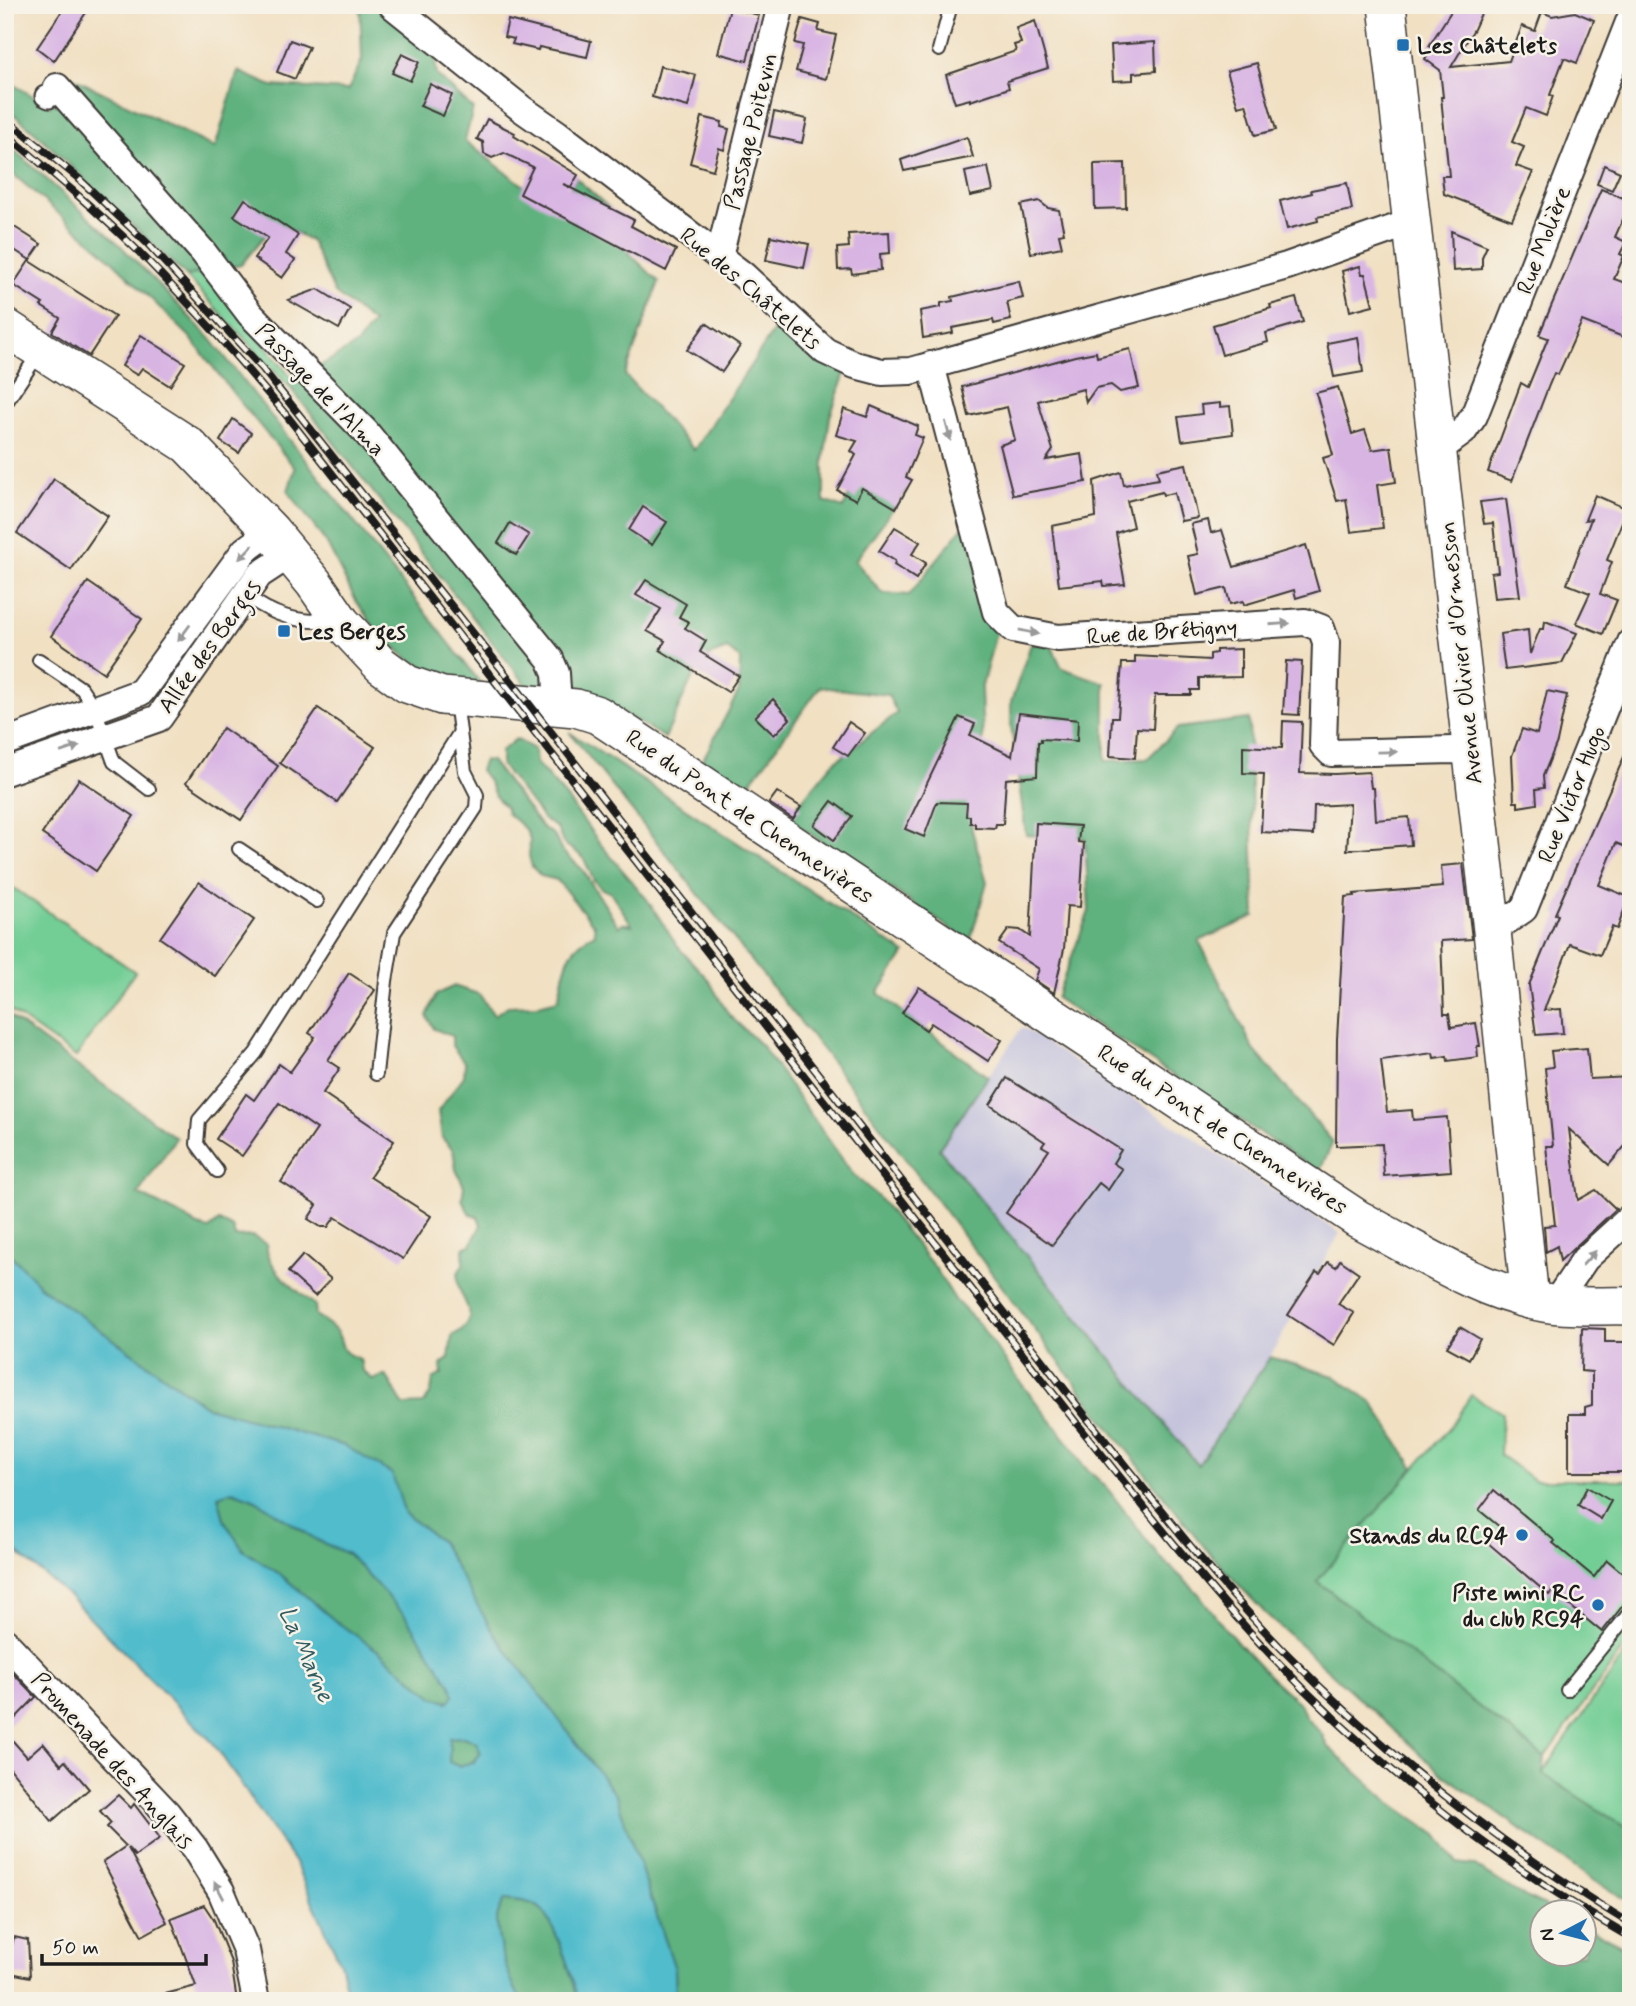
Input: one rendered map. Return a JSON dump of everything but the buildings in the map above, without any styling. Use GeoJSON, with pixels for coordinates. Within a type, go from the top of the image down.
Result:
{"type":"FeatureCollection","features":[{"type":"Feature","properties":{"kind":"main road","name":"Avenue Olivier d'Ormesson"},"geometry":{"type":"LineString","coordinates":[[1387,5],[1525,1237],[1542,1302]]}},
{"type":"Feature","properties":{"kind":"main road","name":"Rue du Pont de Chennevières"},"geometry":{"type":"LineString","coordinates":[[5,327],[188,445],[281,543],[341,622],[382,665],[407,684],[458,715],[558,706],[598,715],[1358,1219],[1479,1282],[1542,1302],[1631,1306]]}},
{"type":"Feature","properties":{"kind":"street","name":"Rue des Châtelets"},"geometry":{"type":"LineString","coordinates":[[392,5],[522,110],[558,134],[763,292],[791,322],[825,351],[855,365],[882,372],[911,371],[1287,266],[1412,222]]}},
{"type":"Feature","properties":{"kind":"street","name":"Passage Poitevin"},"geometry":{"type":"LineString","coordinates":[[719,257],[781,5]]}},
{"type":"Feature","properties":{"kind":"street","name":"Rue Molière"},"geometry":{"type":"LineString","coordinates":[[1437,451],[1463,432],[1474,416],[1631,17]]}},
{"type":"Feature","properties":{"kind":"street","name":"Passage de l'Alma"},"geometry":{"type":"LineString","coordinates":[[52,93],[203,252],[250,314],[365,431],[550,659],[556,673],[558,706]]}},
{"type":"Feature","properties":{"kind":"street","name":"Rue de Brétigny"},"geometry":{"type":"LineString","coordinates":[[931,365],[996,612],[1013,629],[1058,638],[1305,622],[1321,628],[1326,642],[1323,745],[1331,753],[1454,750],[1471,752]]}},
{"type":"Feature","properties":{"kind":"street","name":"Allée des Berges"},"geometry":{"type":"LineString","coordinates":[[5,772],[159,719],[234,586],[245,550],[281,543]]}},
{"type":"Feature","properties":{"kind":"street","name":"Allée des Berges"},"geometry":{"type":"LineString","coordinates":[[5,742],[141,692],[234,586]]}},
{"type":"Feature","properties":{"kind":"street","name":"Rue Victor Hugo"},"geometry":{"type":"LineString","coordinates":[[1492,931],[1524,909],[1631,642]]}},
{"type":"Feature","properties":{"kind":"street"},"geometry":{"type":"LineString","coordinates":[[1542,1302],[1631,1217]]}},
{"type":"Feature","properties":{"kind":"street","name":"Promenade des Anglais"},"geometry":{"type":"LineString","coordinates":[[5,1643],[167,1813],[195,1849],[221,1891],[246,1950],[256,2001]]}},
{"type":"Feature","properties":{"kind":"lane"},"geometry":{"type":"LineString","coordinates":[[939,50],[951,5]]}},
{"type":"Feature","properties":{"kind":"lane"},"geometry":{"type":"LineString","coordinates":[[5,404],[41,350]]}},
{"type":"Feature","properties":{"kind":"lane"},"geometry":{"type":"LineString","coordinates":[[234,586],[274,614],[305,622],[341,622]]}},
{"type":"Feature","properties":{"kind":"lane"},"geometry":{"type":"LineString","coordinates":[[39,660],[82,690],[95,709],[114,762],[149,789]]}},
{"type":"Feature","properties":{"kind":"lane"},"geometry":{"type":"LineString","coordinates":[[376,1074],[394,933],[477,808],[477,795],[465,771],[458,715]]}},
{"type":"Feature","properties":{"kind":"lane"},"geometry":{"type":"LineString","coordinates":[[217,1171],[197,1144],[198,1120],[256,1053],[458,715]]}},
{"type":"Feature","properties":{"kind":"lane"},"geometry":{"type":"LineString","coordinates":[[239,849],[317,901]]}},
{"type":"Feature","properties":{"kind":"lane"},"geometry":{"type":"LineString","coordinates":[[1567,1690],[1631,1611]]}},
{"type":"Feature","properties":{"kind":"shaded area"},"geometry":{"type":"Polygon","coordinates":[[[1022,1027],[1340,1233],[1270,1357],[1199,1466],[939,1149],[1022,1027]]]}},
{"type":"Feature","properties":{"kind":"green space"},"geometry":{"type":"Polygon","coordinates":[[[360,5],[382,5],[434,52],[437,75],[473,109],[465,141],[557,211],[576,178],[617,215],[628,229],[629,253],[659,282],[625,375],[694,450],[779,323],[845,373],[830,417],[824,460],[824,501],[843,508],[868,458],[906,491],[855,561],[882,593],[909,595],[965,524],[998,625],[981,690],[983,740],[969,795],[972,830],[987,882],[970,942],[787,818],[832,764],[897,713],[888,695],[820,687],[743,793],[701,763],[739,691],[740,659],[727,649],[701,659],[665,738],[567,680],[548,687],[528,687],[288,385],[357,344],[373,323],[335,293],[311,241],[276,222],[241,265],[186,276],[36,133],[5,107],[5,80],[51,106],[68,75],[215,148],[238,71],[272,86],[348,90],[362,60],[360,5]]]}},
{"type":"Feature","properties":{"kind":"green space"},"geometry":{"type":"Polygon","coordinates":[[[5,142],[119,244],[210,338],[483,686],[435,673],[407,658],[377,631],[356,601],[327,544],[288,491],[295,468],[189,336],[103,252],[5,167],[5,142]]]}},
{"type":"Feature","properties":{"kind":"green space"},"geometry":{"type":"Polygon","coordinates":[[[205,272],[294,381],[288,385],[186,276],[205,272]]]}},
{"type":"Feature","properties":{"kind":"green space"},"geometry":{"type":"Polygon","coordinates":[[[1031,644],[1051,645],[1062,668],[1105,683],[1105,761],[1147,759],[1178,728],[1249,719],[1255,916],[1199,941],[1254,1050],[1333,1142],[1319,1172],[1056,998],[1089,911],[1085,838],[1026,835],[1011,726],[1011,702],[1031,644]]]}},
{"type":"Feature","properties":{"kind":"green space"},"geometry":{"type":"Polygon","coordinates":[[[569,732],[905,953],[878,993],[988,1077],[939,1149],[1198,1465],[1270,1357],[1334,1376],[1373,1403],[1414,1468],[1317,1581],[1545,1758],[1543,1774],[1631,1831],[1631,1902],[1597,1883],[1440,1772],[1265,1613],[1210,1554],[1110,1429],[825,1053],[569,732]]]}},
{"type":"Feature","properties":{"kind":"green space"},"geometry":{"type":"Polygon","coordinates":[[[516,739],[534,749],[536,763],[647,899],[679,948],[708,979],[729,1015],[761,1045],[853,1174],[878,1197],[936,1269],[956,1301],[979,1324],[1083,1465],[1107,1488],[1159,1556],[1198,1593],[1227,1631],[1269,1676],[1301,1705],[1306,1718],[1322,1734],[1327,1746],[1391,1803],[1437,1835],[1457,1863],[1473,1865],[1528,1898],[1528,1968],[1598,1968],[1598,1933],[1631,1950],[1631,2001],[676,2001],[675,1969],[616,1796],[487,1625],[441,1542],[405,1514],[391,1474],[345,1446],[207,1407],[42,1288],[5,1249],[5,1013],[176,1138],[138,1194],[198,1226],[209,1229],[219,1221],[233,1228],[235,1237],[252,1236],[266,1244],[277,1271],[315,1305],[316,1315],[335,1330],[347,1353],[360,1359],[362,1370],[373,1380],[385,1375],[404,1405],[424,1404],[431,1392],[433,1379],[442,1374],[441,1365],[449,1358],[452,1336],[468,1322],[470,1315],[458,1284],[458,1274],[463,1264],[463,1248],[471,1245],[481,1225],[478,1217],[469,1213],[462,1199],[464,1186],[456,1170],[453,1150],[442,1138],[438,1111],[464,1076],[465,1063],[452,1046],[452,1036],[434,1029],[427,1016],[436,995],[454,986],[479,994],[494,1015],[508,1006],[538,1005],[558,1000],[572,953],[585,939],[595,934],[594,925],[557,880],[541,876],[532,867],[529,856],[530,839],[526,830],[507,813],[495,796],[480,770],[484,760],[491,761],[542,827],[554,835],[561,850],[582,869],[619,927],[622,923],[632,925],[611,893],[594,881],[583,857],[563,843],[557,828],[544,820],[501,765],[501,751],[516,739]]]}},
{"type":"Feature","properties":{"kind":"green space"},"geometry":{"type":"Polygon","coordinates":[[[5,882],[135,972],[76,1057],[5,1007],[5,882]]]}},
{"type":"Feature","properties":{"kind":"green space"},"geometry":{"type":"Polygon","coordinates":[[[1471,1395],[1502,1413],[1500,1455],[1534,1480],[1631,1480],[1631,1637],[1545,1758],[1316,1581],[1451,1426],[1471,1395]]]}},
{"type":"Feature","properties":{"kind":"green space"},"geometry":{"type":"Polygon","coordinates":[[[232,1491],[256,1500],[317,1540],[348,1554],[405,1615],[451,1685],[455,1696],[449,1702],[433,1697],[281,1575],[243,1550],[224,1520],[218,1495],[232,1491]]]}},
{"type":"Feature","properties":{"kind":"green space"},"geometry":{"type":"Polygon","coordinates":[[[1631,1645],[1631,1831],[1542,1774],[1631,1645]]]}},
{"type":"Feature","properties":{"kind":"green space"},"geometry":{"type":"Polygon","coordinates":[[[464,1737],[476,1742],[481,1753],[467,1764],[449,1763],[450,1738],[464,1737]]]}},
{"type":"Feature","properties":{"kind":"green space"},"geometry":{"type":"Polygon","coordinates":[[[504,1899],[533,1904],[546,1915],[563,1952],[578,2001],[521,2001],[508,1972],[499,1941],[497,1917],[504,1899]]]}},
{"type":"Feature","properties":{"kind":"water","name":"La Marne"},"geometry":{"type":"Polygon","coordinates":[[[5,1249],[42,1288],[207,1407],[345,1446],[392,1474],[405,1514],[441,1542],[493,1632],[616,1796],[675,1969],[676,2001],[578,2001],[563,1952],[546,1915],[533,1904],[505,1899],[497,1917],[499,1941],[508,1972],[521,2001],[349,2001],[340,1962],[295,1863],[213,1743],[70,1597],[5,1542],[5,1249]],[[232,1491],[218,1496],[224,1520],[243,1550],[281,1575],[433,1697],[448,1702],[454,1696],[451,1685],[405,1615],[348,1554],[317,1540],[256,1500],[232,1491]],[[464,1737],[450,1738],[449,1762],[458,1766],[474,1762],[481,1753],[476,1742],[464,1737]]]}},
{"type":"Feature","properties":{"kind":"railway"},"geometry":{"type":"LineString","coordinates":[[5,118],[78,178],[146,242],[262,368],[515,686],[1087,1418],[1182,1536],[1256,1622],[1322,1688],[1404,1763],[1537,1864],[1631,1924]]}},
{"type":"Feature","properties":{"kind":"railway"},"geometry":{"type":"LineString","coordinates":[[5,133],[137,250],[214,332],[287,416],[1078,1425],[1171,1540],[1269,1653],[1351,1734],[1440,1809],[1533,1877],[1631,1938]]}},
{"type":"Feature","properties":{"kind":"place","name":"Les Châtelets"},"geometry":{"type":"Point","coordinates":[1403,45]}},
{"type":"Feature","properties":{"kind":"place","name":"Les Berges"},"geometry":{"type":"Point","coordinates":[284,631]}},
{"type":"Feature","properties":{"kind":"place","name":"Stands du RC94"},"geometry":{"type":"Point","coordinates":[1522,1535]}},
{"type":"Feature","properties":{"kind":"place","name":"Piste mini RC du club RC94"},"geometry":{"type":"Point","coordinates":[1598,1605]}}]}
